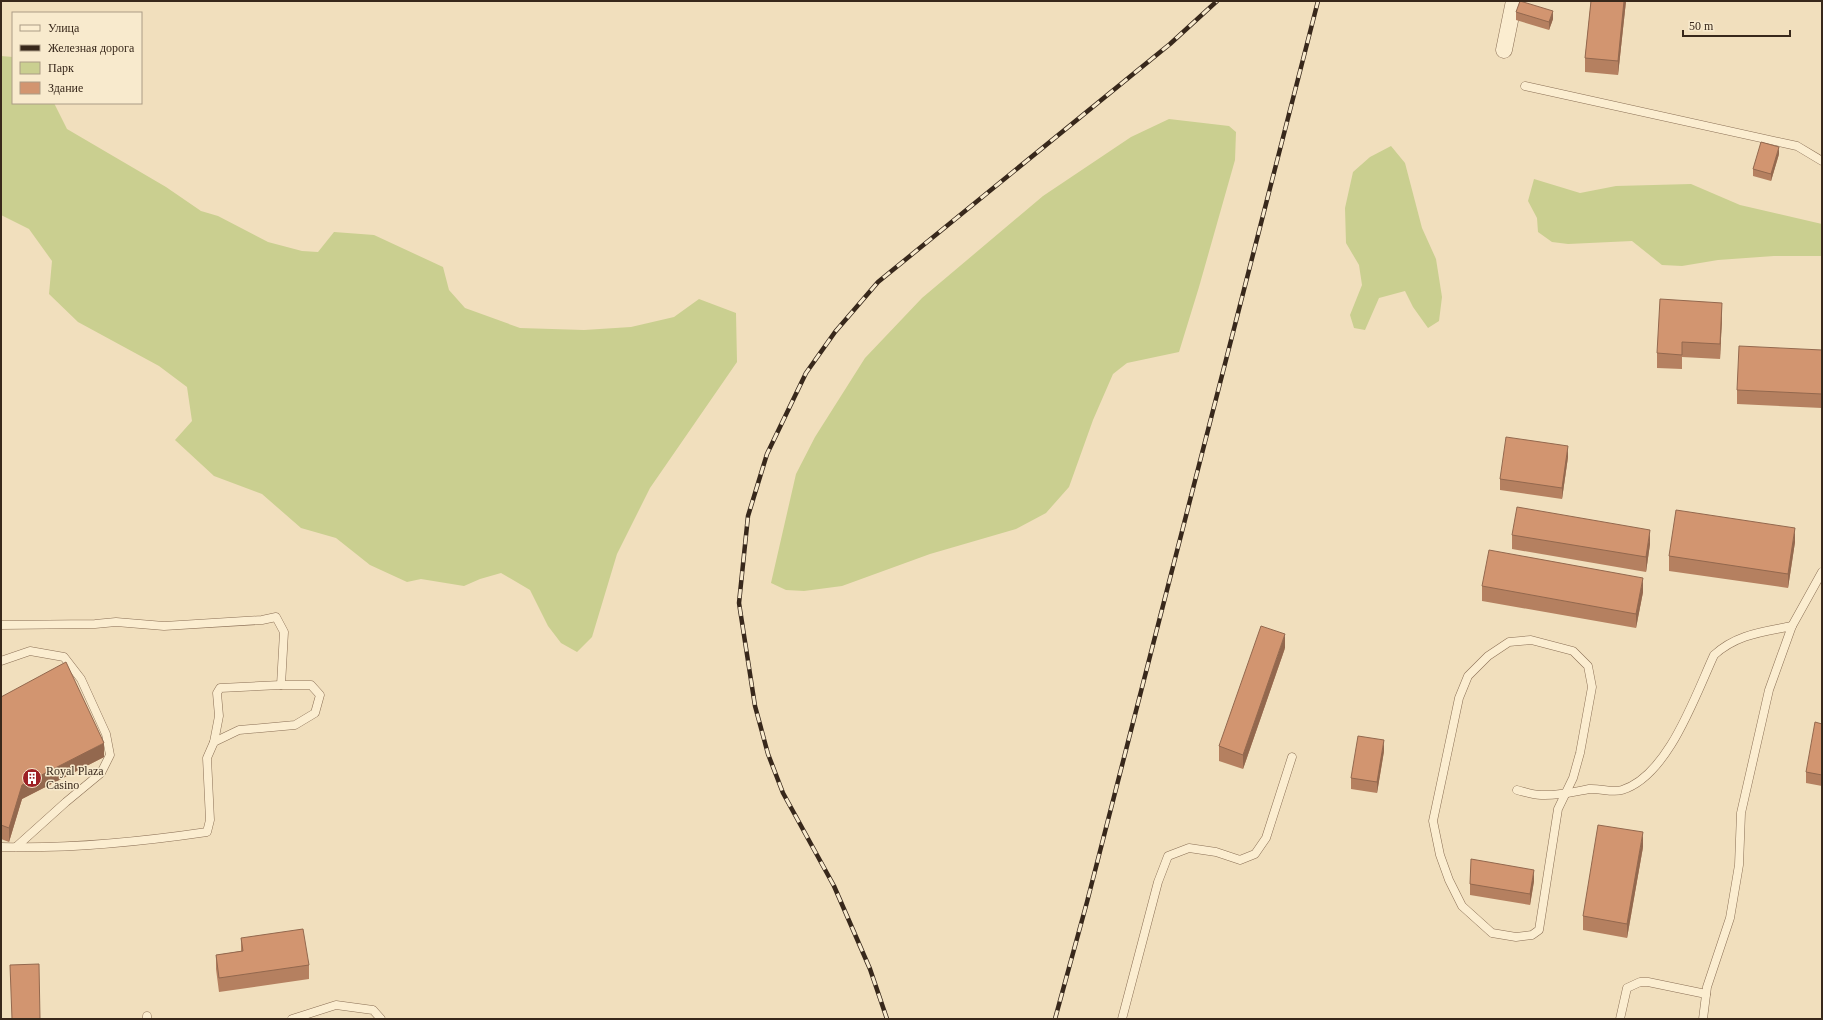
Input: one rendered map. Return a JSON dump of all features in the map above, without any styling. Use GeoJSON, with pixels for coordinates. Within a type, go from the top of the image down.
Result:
{"type":"FeatureCollection","features":[{"type":"Feature","properties":{"kind":"street"},"geometry":{"type":"LineString","coordinates":[[1504,50],[1514,1]]}},
{"type":"Feature","properties":{"kind":"lane"},"geometry":{"type":"LineString","coordinates":[[1525,86],[1797,146],[1822,161]]}},
{"type":"Feature","properties":{"kind":"lane"},"geometry":{"type":"LineString","coordinates":[[1703,1019],[1706,994],[1730,918],[1739,865],[1741,813],[1769,690],[1792,626],[1822,572]]}},
{"type":"Feature","properties":{"kind":"lane"},"geometry":{"type":"LineString","coordinates":[[1,626],[96,624],[116,622],[164,626],[262,620],[276,617],[284,632],[281,685]]}},
{"type":"Feature","properties":{"kind":"lane"},"geometry":{"type":"LineString","coordinates":[[1517,790],[1541,795],[1565,794],[1591,789],[1621,790],[1637,783],[1664,757],[1685,717],[1714,655],[1721,648],[1741,637],[1792,626]]}},
{"type":"Feature","properties":{"kind":"lane"},"geometry":{"type":"LineString","coordinates":[[1531,640],[1573,651],[1588,666],[1592,687],[1580,753],[1573,778],[1565,794],[1558,809],[1539,930],[1532,935],[1516,938],[1504,937],[1492,933],[1462,906],[1449,880],[1440,855],[1433,821],[1459,698],[1468,676],[1488,656],[1509,642],[1531,640]]}},
{"type":"Feature","properties":{"kind":"lane"},"geometry":{"type":"LineString","coordinates":[[1,661],[30,651],[64,657],[81,679],[106,734],[110,755],[101,773],[66,802],[16,848]]}},
{"type":"Feature","properties":{"kind":"lane"},"geometry":{"type":"LineString","coordinates":[[1,847],[16,848],[143,842],[207,832],[210,820],[207,758],[214,742],[219,716],[217,693],[220,688],[311,685],[320,695],[315,713],[294,725],[239,730],[214,742]]}},
{"type":"Feature","properties":{"kind":"lane"},"geometry":{"type":"LineString","coordinates":[[1122,1019],[1158,882],[1168,856],[1189,848],[1216,852],[1240,860],[1255,854],[1266,838],[1292,757]]}},
{"type":"Feature","properties":{"kind":"lane"},"geometry":{"type":"LineString","coordinates":[[1620,1019],[1627,988],[1640,982],[1648,982],[1706,994]]}},
{"type":"Feature","properties":{"kind":"lane"},"geometry":{"type":"LineString","coordinates":[[292,1019],[336,1005],[373,1010],[381,1019]]}},
{"type":"Feature","properties":{"kind":"green space"},"geometry":{"type":"Polygon","coordinates":[[[1,56],[12,57],[12,104],[54,104],[67,129],[166,187],[201,211],[218,216],[268,242],[302,251],[318,252],[334,232],[374,235],[443,267],[449,290],[465,308],[520,328],[584,330],[631,327],[674,317],[699,299],[736,313],[737,362],[650,488],[617,554],[592,637],[577,652],[561,643],[548,626],[530,590],[501,573],[480,579],[464,586],[421,579],[407,582],[370,565],[336,538],[301,528],[262,494],[214,476],[175,440],[192,421],[187,387],[159,366],[78,322],[49,294],[52,261],[29,229],[1,215],[1,56]]]}},
{"type":"Feature","properties":{"kind":"green space"},"geometry":{"type":"Polygon","coordinates":[[[1169,119],[1229,126],[1236,132],[1235,160],[1179,352],[1127,363],[1113,374],[1093,420],[1069,487],[1046,513],[1016,529],[930,554],[842,586],[804,591],[786,590],[771,583],[796,474],[815,437],[865,358],[922,298],[1043,196],[1131,137],[1169,119]]]}},
{"type":"Feature","properties":{"kind":"green space"},"geometry":{"type":"Polygon","coordinates":[[[1391,146],[1405,163],[1422,228],[1436,259],[1442,297],[1439,321],[1428,328],[1413,307],[1405,291],[1379,298],[1365,330],[1354,328],[1350,315],[1362,285],[1359,265],[1346,243],[1345,208],[1353,172],[1370,157],[1391,146]]]}},
{"type":"Feature","properties":{"kind":"green space"},"geometry":{"type":"Polygon","coordinates":[[[1534,179],[1580,193],[1616,186],[1691,184],[1740,205],[1822,224],[1822,256],[1774,256],[1718,260],[1682,266],[1662,265],[1632,241],[1568,244],[1552,242],[1538,232],[1537,218],[1528,201],[1534,179]]]}},
{"type":"Feature","properties":{"kind":"building"},"geometry":{"type":"Polygon","coordinates":[[[1520,1],[1553,11],[1549,22],[1516,12],[1520,1]]]}},
{"type":"Feature","properties":{"kind":"building"},"geometry":{"type":"Polygon","coordinates":[[[1591,1],[1624,1],[1618,61],[1585,58],[1591,1]]]}},
{"type":"Feature","properties":{"kind":"building"},"geometry":{"type":"Polygon","coordinates":[[[1761,142],[1779,147],[1771,174],[1753,169],[1761,142]]]}},
{"type":"Feature","properties":{"kind":"building"},"geometry":{"type":"Polygon","coordinates":[[[1660,299],[1722,303],[1720,344],[1682,342],[1682,355],[1657,353],[1660,299]]]}},
{"type":"Feature","properties":{"kind":"building"},"geometry":{"type":"Polygon","coordinates":[[[1739,346],[1822,350],[1822,394],[1737,390],[1739,346]]]}},
{"type":"Feature","properties":{"kind":"building"},"geometry":{"type":"Polygon","coordinates":[[[1506,437],[1568,446],[1562,488],[1500,479],[1506,437]]]}},
{"type":"Feature","properties":{"kind":"building"},"geometry":{"type":"Polygon","coordinates":[[[1517,507],[1650,530],[1646,557],[1512,535],[1517,507]]]}},
{"type":"Feature","properties":{"kind":"building"},"geometry":{"type":"Polygon","coordinates":[[[1676,510],[1795,528],[1788,574],[1669,556],[1676,510]]]}},
{"type":"Feature","properties":{"kind":"building"},"geometry":{"type":"Polygon","coordinates":[[[1489,550],[1643,578],[1636,614],[1482,586],[1489,550]]]}},
{"type":"Feature","properties":{"kind":"building"},"geometry":{"type":"Polygon","coordinates":[[[1261,626],[1285,634],[1243,755],[1219,746],[1261,626]]]}},
{"type":"Feature","properties":{"kind":"building","name":"Royal Plaza Casino"},"geometry":{"type":"Polygon","coordinates":[[[66,662],[104,743],[22,785],[9,828],[1,825],[1,697],[66,662]]]}},
{"type":"Feature","properties":{"kind":"building"},"geometry":{"type":"Polygon","coordinates":[[[1815,722],[1822,724],[1822,775],[1806,772],[1815,722]]]}},
{"type":"Feature","properties":{"kind":"building"},"geometry":{"type":"Polygon","coordinates":[[[1358,736],[1384,740],[1377,782],[1351,778],[1358,736]]]}},
{"type":"Feature","properties":{"kind":"building"},"geometry":{"type":"Polygon","coordinates":[[[1598,825],[1643,832],[1627,924],[1583,916],[1598,825]]]}},
{"type":"Feature","properties":{"kind":"building"},"geometry":{"type":"Polygon","coordinates":[[[1471,859],[1534,870],[1530,894],[1470,884],[1471,859]]]}},
{"type":"Feature","properties":{"kind":"building"},"geometry":{"type":"Polygon","coordinates":[[[303,929],[309,965],[219,978],[216,955],[243,951],[241,938],[303,929]]]}},
{"type":"Feature","properties":{"kind":"building"},"geometry":{"type":"Polygon","coordinates":[[[39,964],[40,1019],[12,1019],[10,965],[39,964]]]}},
{"type":"Feature","properties":{"kind":"railway"},"geometry":{"type":"LineString","coordinates":[[887,1019],[870,969],[834,886],[783,793],[768,754],[755,706],[739,603],[748,516],[767,454],[806,373],[835,332],[878,282],[1170,44],[1217,1]]}},
{"type":"Feature","properties":{"kind":"railway"},"geometry":{"type":"LineString","coordinates":[[1055,1019],[1087,902],[1318,1]]}},
{"type":"Feature","properties":{"kind":"place","name":"Royal Plaza Casino"},"geometry":{"type":"Point","coordinates":[32,778]}}]}
